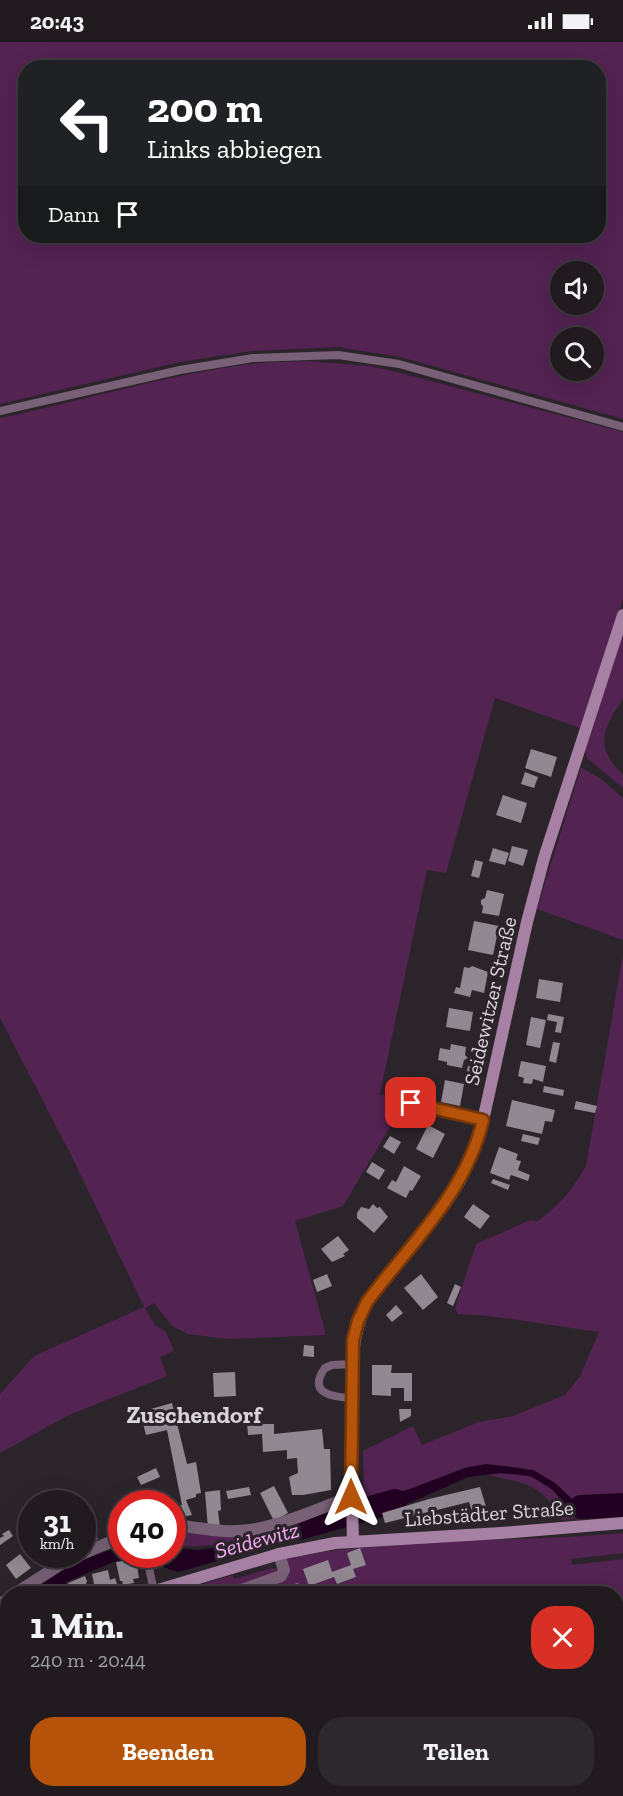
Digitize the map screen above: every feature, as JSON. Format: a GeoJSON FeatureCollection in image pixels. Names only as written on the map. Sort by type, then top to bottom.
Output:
{"type":"FeatureCollection","features":[{"type":"Feature","properties":{"kind":"street","name":"Seidewitzer Straße"},"geometry":{"type":"LineString","coordinates":[[353,1541],[351,1398],[355,1333],[367,1302],[446,1203],[460,1181],[483,1120],[527,922],[544,858],[623,615]]}},
{"type":"Feature","properties":{"kind":"street"},"geometry":{"type":"LineString","coordinates":[[186,1527],[206,1531],[251,1530],[352,1501]]}},
{"type":"Feature","properties":{"kind":"street","name":"Liebstädter Straße"},"geometry":{"type":"LineString","coordinates":[[171,1586],[310,1546],[353,1541],[501,1533],[623,1523]]}},
{"type":"Feature","properties":{"kind":"street"},"geometry":{"type":"LineString","coordinates":[[253,1586],[281,1576],[284,1570],[279,1554]]}},
{"type":"Feature","properties":{"kind":"street"},"geometry":{"type":"LineString","coordinates":[[27,1586],[55,1568]]}},
{"type":"Feature","properties":{"kind":"lane"},"geometry":{"type":"LineString","coordinates":[[0,411],[191,369],[253,358],[308,354],[338,355],[399,364],[623,427]]}},
{"type":"Feature","properties":{"kind":"lane"},"geometry":{"type":"LineString","coordinates":[[411,1103],[483,1120]]}},
{"type":"Feature","properties":{"kind":"lane"},"geometry":{"type":"LineString","coordinates":[[351,1398],[325,1394],[319,1383],[325,1368],[332,1365],[352,1364]]}},
{"type":"Feature","properties":{"kind":"lane"},"geometry":{"type":"LineString","coordinates":[[149,1568],[150,1586]]}},
{"type":"Feature","properties":{"kind":"shaded area"},"geometry":{"type":"Polygon","coordinates":[[[0,42],[623,42],[623,419],[400,357],[337,347],[252,351],[180,362],[0,404],[0,42]]]}},
{"type":"Feature","properties":{"kind":"shaded area"},"geometry":{"type":"Polygon","coordinates":[[[307,361],[369,366],[397,372],[623,432],[623,599],[580,728],[495,698],[446,873],[427,870],[380,1094],[405,1102],[343,1206],[295,1221],[326,1335],[228,1339],[188,1334],[172,1326],[154,1303],[145,1308],[155,1325],[166,1332],[174,1351],[160,1357],[167,1376],[69,1415],[0,1453],[0,1394],[34,1356],[144,1307],[74,1161],[0,1018],[0,418],[220,368],[307,361]]]}},
{"type":"Feature","properties":{"kind":"shaded area"},"geometry":{"type":"Polygon","coordinates":[[[623,632],[623,698],[612,715],[604,742],[612,762],[623,775],[623,788],[587,758],[585,752],[623,632]]]}},
{"type":"Feature","properties":{"kind":"shaded area"},"geometry":{"type":"Polygon","coordinates":[[[581,767],[601,779],[623,798],[623,940],[537,909],[581,767]]]}},
{"type":"Feature","properties":{"kind":"shaded area"},"geometry":{"type":"Polygon","coordinates":[[[623,955],[623,1514],[562,1520],[547,1498],[531,1487],[487,1475],[524,1475],[540,1481],[567,1506],[580,1512],[613,1510],[613,1502],[587,1504],[573,1500],[555,1483],[523,1468],[486,1464],[465,1468],[410,1489],[364,1502],[363,1451],[413,1426],[422,1445],[479,1422],[513,1416],[565,1395],[580,1376],[599,1332],[458,1314],[455,1308],[476,1244],[530,1220],[538,1221],[565,1196],[586,1166],[623,955]]]}},
{"type":"Feature","properties":{"kind":"shaded area"},"geometry":{"type":"Polygon","coordinates":[[[186,1532],[249,1536],[230,1542],[186,1546],[186,1532]]]}},
{"type":"Feature","properties":{"kind":"shaded area"},"geometry":{"type":"Polygon","coordinates":[[[623,1533],[623,1553],[571,1559],[572,1565],[623,1559],[623,1586],[264,1586],[284,1580],[287,1559],[322,1552],[391,1545],[623,1533]]]}},
{"type":"Feature","properties":{"kind":"shaded area"},"geometry":{"type":"Polygon","coordinates":[[[272,1568],[277,1569],[274,1573],[235,1586],[196,1586],[233,1575],[234,1579],[272,1568]]]}},
{"type":"Feature","properties":{"kind":"water"},"geometry":{"type":"Polygon","coordinates":[[[486,1464],[533,1470],[555,1483],[573,1500],[587,1504],[613,1502],[613,1510],[578,1512],[568,1508],[553,1490],[531,1476],[500,1473],[468,1477],[412,1502],[367,1514],[364,1502],[410,1489],[465,1468],[486,1464]]]}},
{"type":"Feature","properties":{"kind":"water"},"geometry":{"type":"Polygon","coordinates":[[[329,1513],[332,1524],[288,1541],[178,1572],[166,1568],[186,1568],[186,1549],[220,1547],[329,1513]]]}},
{"type":"Feature","properties":{"kind":"water"},"geometry":{"type":"Polygon","coordinates":[[[108,1551],[108,1564],[66,1582],[64,1586],[39,1586],[66,1568],[96,1568],[96,1555],[108,1551]]]}},
{"type":"Feature","properties":{"kind":"building"},"geometry":{"type":"Polygon","coordinates":[[[531,749],[557,757],[551,777],[525,768],[531,749]]]}},
{"type":"Feature","properties":{"kind":"building"},"geometry":{"type":"Polygon","coordinates":[[[525,772],[538,777],[534,788],[521,784],[525,772]]]}},
{"type":"Feature","properties":{"kind":"building"},"geometry":{"type":"Polygon","coordinates":[[[503,795],[527,803],[521,823],[496,815],[503,795]]]}},
{"type":"Feature","properties":{"kind":"building"},"geometry":{"type":"Polygon","coordinates":[[[512,846],[528,850],[523,866],[508,861],[512,846]]]}},
{"type":"Feature","properties":{"kind":"building"},"geometry":{"type":"Polygon","coordinates":[[[493,848],[509,853],[505,865],[489,861],[493,848]]]}},
{"type":"Feature","properties":{"kind":"building"},"geometry":{"type":"Polygon","coordinates":[[[475,860],[483,862],[479,878],[471,876],[475,860]]]}},
{"type":"Feature","properties":{"kind":"building"},"geometry":{"type":"Polygon","coordinates":[[[487,890],[504,894],[499,916],[482,913],[481,900],[485,898],[487,890]]]}},
{"type":"Feature","properties":{"kind":"building"},"geometry":{"type":"Polygon","coordinates":[[[474,921],[499,926],[493,955],[468,950],[474,921]]]}},
{"type":"Feature","properties":{"kind":"building"},"geometry":{"type":"Polygon","coordinates":[[[472,966],[488,972],[484,993],[472,990],[470,997],[454,993],[456,987],[460,988],[464,967],[472,966]]]}},
{"type":"Feature","properties":{"kind":"building"},"geometry":{"type":"Polygon","coordinates":[[[539,979],[563,983],[560,1002],[536,998],[539,979]]]}},
{"type":"Feature","properties":{"kind":"building"},"geometry":{"type":"Polygon","coordinates":[[[449,1008],[473,1012],[470,1031],[446,1027],[449,1008]]]}},
{"type":"Feature","properties":{"kind":"building"},"geometry":{"type":"Polygon","coordinates":[[[548,1014],[564,1017],[561,1033],[555,1032],[557,1022],[547,1020],[548,1014]]]}},
{"type":"Feature","properties":{"kind":"building"},"geometry":{"type":"Polygon","coordinates":[[[531,1017],[546,1020],[540,1048],[526,1045],[531,1017]]]}},
{"type":"Feature","properties":{"kind":"building"},"geometry":{"type":"Polygon","coordinates":[[[553,1042],[560,1043],[556,1063],[549,1061],[553,1042]]]}},
{"type":"Feature","properties":{"kind":"building"},"geometry":{"type":"Polygon","coordinates":[[[451,1044],[466,1047],[465,1055],[468,1058],[464,1060],[462,1068],[447,1065],[447,1062],[438,1060],[440,1048],[450,1050],[451,1044]]]}},
{"type":"Feature","properties":{"kind":"building"},"geometry":{"type":"Polygon","coordinates":[[[521,1061],[546,1066],[543,1082],[533,1079],[532,1084],[523,1083],[524,1078],[518,1076],[521,1061]]]}},
{"type":"Feature","properties":{"kind":"building"},"geometry":{"type":"Polygon","coordinates":[[[468,1066],[476,1067],[479,1073],[475,1077],[466,1075],[468,1066]]]}},
{"type":"Feature","properties":{"kind":"building"},"geometry":{"type":"Polygon","coordinates":[[[445,1080],[464,1084],[460,1106],[441,1102],[445,1080]]]}},
{"type":"Feature","properties":{"kind":"building"},"geometry":{"type":"Polygon","coordinates":[[[544,1086],[564,1090],[563,1096],[543,1092],[544,1086]]]}},
{"type":"Feature","properties":{"kind":"building"},"geometry":{"type":"Polygon","coordinates":[[[512,1100],[555,1110],[552,1122],[545,1121],[542,1134],[506,1126],[512,1100]]]}},
{"type":"Feature","properties":{"kind":"building"},"geometry":{"type":"Polygon","coordinates":[[[576,1101],[597,1106],[595,1113],[574,1109],[576,1101]]]}},
{"type":"Feature","properties":{"kind":"building"},"geometry":{"type":"Polygon","coordinates":[[[428,1125],[445,1134],[433,1158],[416,1149],[428,1125]]]}},
{"type":"Feature","properties":{"kind":"building"},"geometry":{"type":"Polygon","coordinates":[[[523,1134],[540,1138],[538,1145],[521,1141],[523,1134]]]}},
{"type":"Feature","properties":{"kind":"building"},"geometry":{"type":"Polygon","coordinates":[[[390,1136],[401,1142],[394,1154],[383,1147],[390,1136]]]}},
{"type":"Feature","properties":{"kind":"building"},"geometry":{"type":"Polygon","coordinates":[[[499,1147],[518,1154],[516,1160],[521,1161],[518,1170],[530,1175],[528,1181],[511,1175],[509,1180],[490,1173],[499,1147]]]}},
{"type":"Feature","properties":{"kind":"building"},"geometry":{"type":"Polygon","coordinates":[[[372,1162],[385,1170],[379,1180],[366,1172],[372,1162]]]}},
{"type":"Feature","properties":{"kind":"building"},"geometry":{"type":"Polygon","coordinates":[[[404,1166],[421,1176],[406,1198],[387,1188],[392,1180],[396,1182],[404,1166]]]}},
{"type":"Feature","properties":{"kind":"building"},"geometry":{"type":"Polygon","coordinates":[[[493,1179],[510,1185],[508,1190],[491,1183],[493,1179]]]}},
{"type":"Feature","properties":{"kind":"building"},"geometry":{"type":"Polygon","coordinates":[[[373,1204],[377,1208],[380,1207],[388,1217],[374,1233],[357,1218],[361,1207],[369,1209],[373,1204]]]}},
{"type":"Feature","properties":{"kind":"building"},"geometry":{"type":"Polygon","coordinates":[[[473,1204],[490,1216],[480,1229],[464,1217],[473,1204]]]}},
{"type":"Feature","properties":{"kind":"building"},"geometry":{"type":"Polygon","coordinates":[[[338,1236],[349,1250],[343,1254],[345,1256],[332,1262],[321,1249],[338,1236]]]}},
{"type":"Feature","properties":{"kind":"building"},"geometry":{"type":"Polygon","coordinates":[[[327,1274],[332,1286],[317,1292],[313,1280],[327,1274]]]}},
{"type":"Feature","properties":{"kind":"building"},"geometry":{"type":"Polygon","coordinates":[[[421,1274],[438,1297],[423,1310],[404,1288],[421,1274]]]}},
{"type":"Feature","properties":{"kind":"building"},"geometry":{"type":"Polygon","coordinates":[[[455,1284],[461,1287],[453,1306],[447,1303],[455,1284]]]}},
{"type":"Feature","properties":{"kind":"building"},"geometry":{"type":"Polygon","coordinates":[[[396,1305],[403,1313],[392,1322],[386,1315],[396,1305]]]}},
{"type":"Feature","properties":{"kind":"building"},"geometry":{"type":"Polygon","coordinates":[[[304,1345],[314,1346],[314,1357],[303,1356],[304,1345]]]}},
{"type":"Feature","properties":{"kind":"building"},"geometry":{"type":"Polygon","coordinates":[[[372,1365],[392,1365],[391,1373],[412,1373],[412,1401],[404,1401],[404,1388],[391,1388],[391,1396],[372,1395],[372,1365]]]}},
{"type":"Feature","properties":{"kind":"building"},"geometry":{"type":"Polygon","coordinates":[[[235,1372],[236,1396],[214,1397],[213,1373],[235,1372]]]}},
{"type":"Feature","properties":{"kind":"building"},"geometry":{"type":"Polygon","coordinates":[[[172,1403],[187,1464],[196,1462],[201,1493],[196,1494],[196,1497],[186,1500],[186,1490],[179,1490],[167,1430],[146,1435],[140,1412],[172,1403]]]}},
{"type":"Feature","properties":{"kind":"building"},"geometry":{"type":"Polygon","coordinates":[[[399,1409],[411,1409],[411,1416],[400,1422],[399,1409]]]}},
{"type":"Feature","properties":{"kind":"building"},"geometry":{"type":"Polygon","coordinates":[[[261,1421],[261,1424],[274,1424],[274,1434],[322,1429],[324,1449],[330,1449],[331,1490],[292,1495],[289,1477],[298,1473],[297,1458],[287,1459],[287,1450],[263,1452],[262,1434],[248,1435],[247,1422],[261,1421]]]}},
{"type":"Feature","properties":{"kind":"building"},"geometry":{"type":"Polygon","coordinates":[[[156,1468],[160,1477],[141,1485],[137,1477],[156,1468]]]}},
{"type":"Feature","properties":{"kind":"building"},"geometry":{"type":"Polygon","coordinates":[[[274,1486],[288,1513],[274,1521],[260,1493],[274,1486]]]}},
{"type":"Feature","properties":{"kind":"building"},"geometry":{"type":"Polygon","coordinates":[[[249,1487],[251,1495],[228,1499],[226,1491],[249,1487]]]}},
{"type":"Feature","properties":{"kind":"building"},"geometry":{"type":"Polygon","coordinates":[[[480,1487],[487,1510],[473,1514],[469,1502],[385,1523],[382,1513],[480,1487]]]}},
{"type":"Feature","properties":{"kind":"building"},"geometry":{"type":"Polygon","coordinates":[[[220,1490],[221,1510],[218,1511],[220,1527],[208,1528],[205,1492],[220,1490]]]}},
{"type":"Feature","properties":{"kind":"building"},"geometry":{"type":"Polygon","coordinates":[[[186,1500],[192,1515],[186,1516],[186,1500]]]}},
{"type":"Feature","properties":{"kind":"building"},"geometry":{"type":"Polygon","coordinates":[[[9,1530],[13,1536],[0,1545],[0,1538],[4,1536],[2,1534],[9,1530]]]}},
{"type":"Feature","properties":{"kind":"building"},"geometry":{"type":"Polygon","coordinates":[[[360,1548],[366,1565],[353,1569],[356,1577],[337,1584],[334,1577],[309,1586],[303,1569],[328,1560],[332,1572],[351,1565],[347,1553],[360,1548]]]}},
{"type":"Feature","properties":{"kind":"building"},"geometry":{"type":"Polygon","coordinates":[[[18,1556],[18,1568],[31,1568],[16,1579],[6,1565],[18,1556]]]}},
{"type":"Feature","properties":{"kind":"building"},"geometry":{"type":"Polygon","coordinates":[[[117,1568],[137,1568],[139,1578],[133,1579],[134,1583],[123,1585],[117,1568]]]}},
{"type":"Feature","properties":{"kind":"building"},"geometry":{"type":"Polygon","coordinates":[[[108,1570],[110,1580],[115,1578],[117,1584],[95,1586],[92,1574],[108,1570]]]}},
{"type":"Feature","properties":{"kind":"building"},"geometry":{"type":"Polygon","coordinates":[[[85,1576],[87,1581],[85,1586],[69,1586],[68,1583],[85,1576]]]}},
{"type":"Feature","properties":{"kind":"waterway","name":"Seidewitz"},"geometry":{"type":"LineString","coordinates":[[299,1528],[395,1501]]}},
{"type":"Feature","properties":{"kind":"waterway","name":"Seidewitz"},"geometry":{"type":"LineString","coordinates":[[581,1507],[623,1505]]}},
{"type":"Feature","properties":{"kind":"district","name":"Zuschendorf"},"geometry":{"type":"Point","coordinates":[194,1414]}},
{"type":"Feature","properties":{"kind":"route"},"geometry":{"type":"LineString","coordinates":[[351,1497],[352,1364],[353,1340],[358,1321],[367,1302],[446,1203],[460,1181],[471,1157],[483,1120],[411,1103]]}}]}
